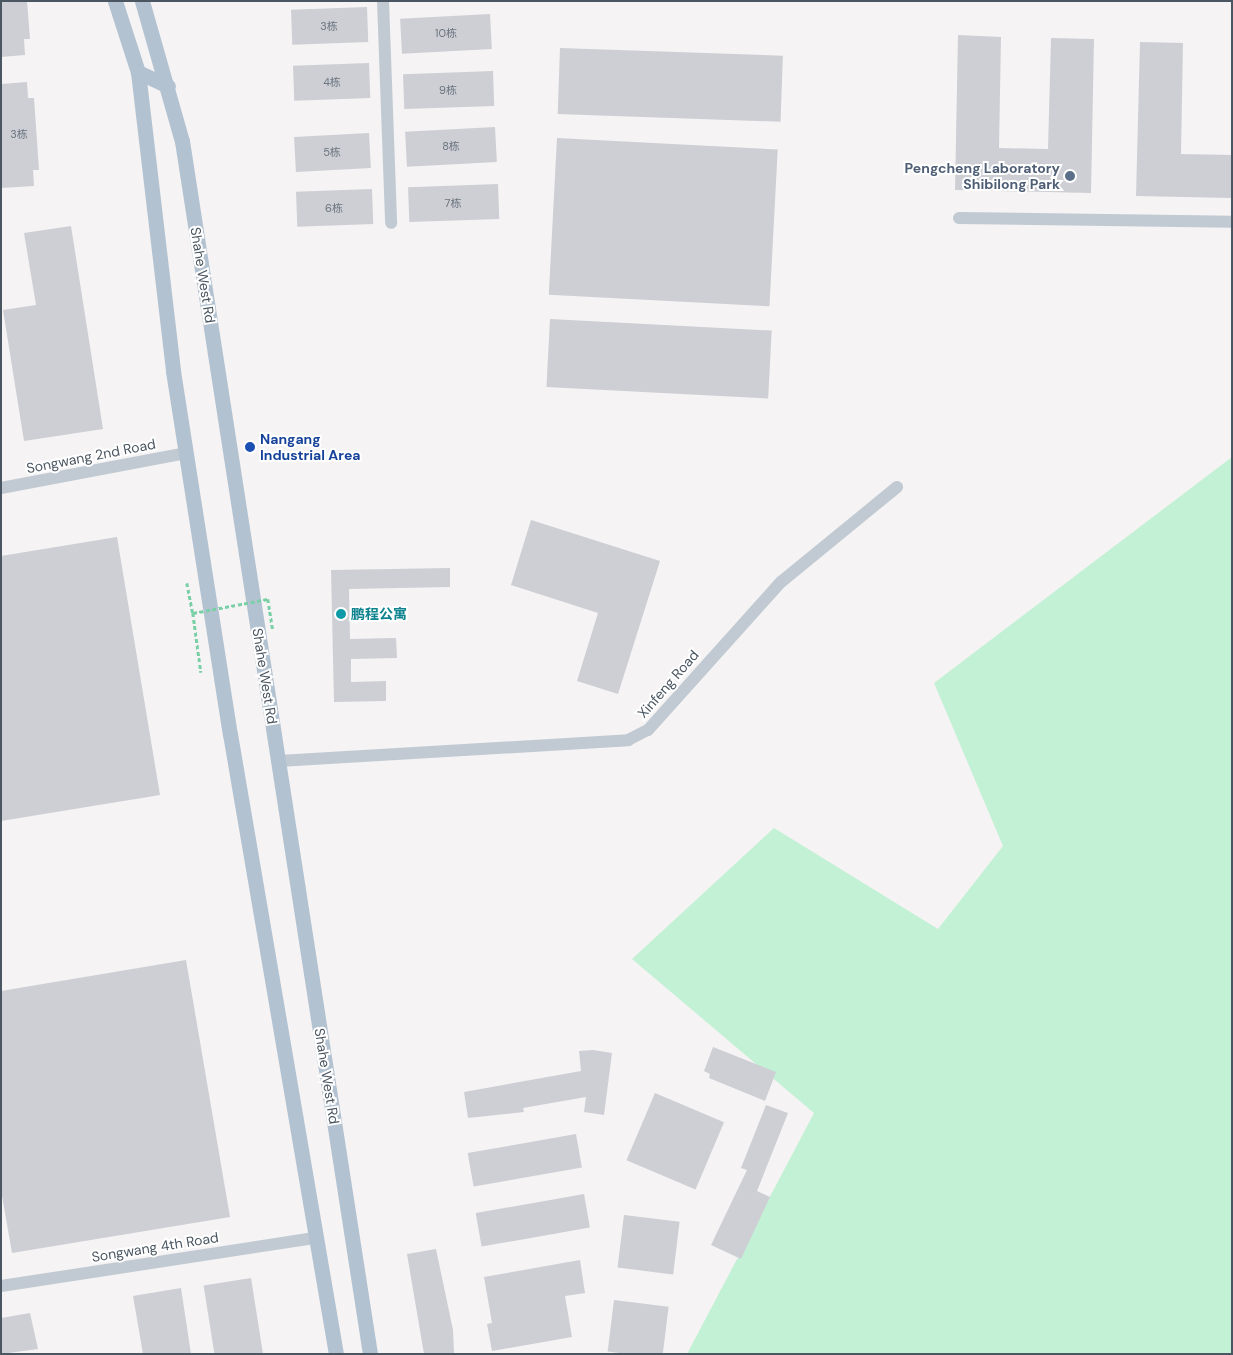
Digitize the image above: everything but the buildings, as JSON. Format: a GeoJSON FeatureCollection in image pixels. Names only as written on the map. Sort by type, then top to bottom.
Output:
{"type":"FeatureCollection","features":[{"type":"Feature","properties":{"kind":"main road"},"geometry":{"type":"LineString","coordinates":[[115,1],[138,72],[186,453],[314,1238],[336,1354]]}},
{"type":"Feature","properties":{"kind":"main road","name":"Shahe West Rd"},"geometry":{"type":"LineString","coordinates":[[142,1],[168,86],[184,151],[370,1354]]}},
{"type":"Feature","properties":{"kind":"main road"},"geometry":{"type":"LineString","coordinates":[[138,72],[168,86]]}},
{"type":"Feature","properties":{"kind":"street"},"geometry":{"type":"LineString","coordinates":[[383,1],[391,223]]}},
{"type":"Feature","properties":{"kind":"street"},"geometry":{"type":"LineString","coordinates":[[959,218],[1232,222]]}},
{"type":"Feature","properties":{"kind":"street","name":"Songwang 2nd Road"},"geometry":{"type":"LineString","coordinates":[[1,488],[186,453]]}},
{"type":"Feature","properties":{"kind":"street","name":"Xinfeng Road"},"geometry":{"type":"LineString","coordinates":[[279,761],[628,740],[648,730],[780,582],[898,487]]}},
{"type":"Feature","properties":{"kind":"street","name":"Songwang 4th Road"},"geometry":{"type":"LineString","coordinates":[[1,1286],[314,1238]]}},
{"type":"Feature","properties":{"kind":"path"},"geometry":{"type":"LineString","coordinates":[[187,584],[201,672]]}},
{"type":"Feature","properties":{"kind":"path"},"geometry":{"type":"LineString","coordinates":[[193,613],[268,599],[273,629]]}},
{"type":"Feature","properties":{"kind":"green space"},"geometry":{"type":"Polygon","coordinates":[[[1232,457],[1232,1354],[687,1354],[814,1113],[632,959],[774,828],[938,929],[1003,846],[934,683],[1232,457]]]}},
{"type":"Feature","properties":{"kind":"place","name":"Pengcheng Laboratory Shibilong Park"},"geometry":{"type":"Point","coordinates":[1070,176]}},
{"type":"Feature","properties":{"kind":"place","name":"Nangang Industrial Area"},"geometry":{"type":"Point","coordinates":[250,447]}},
{"type":"Feature","properties":{"kind":"place","name":"鹏程公寓"},"geometry":{"type":"Point","coordinates":[341,614]}}]}
